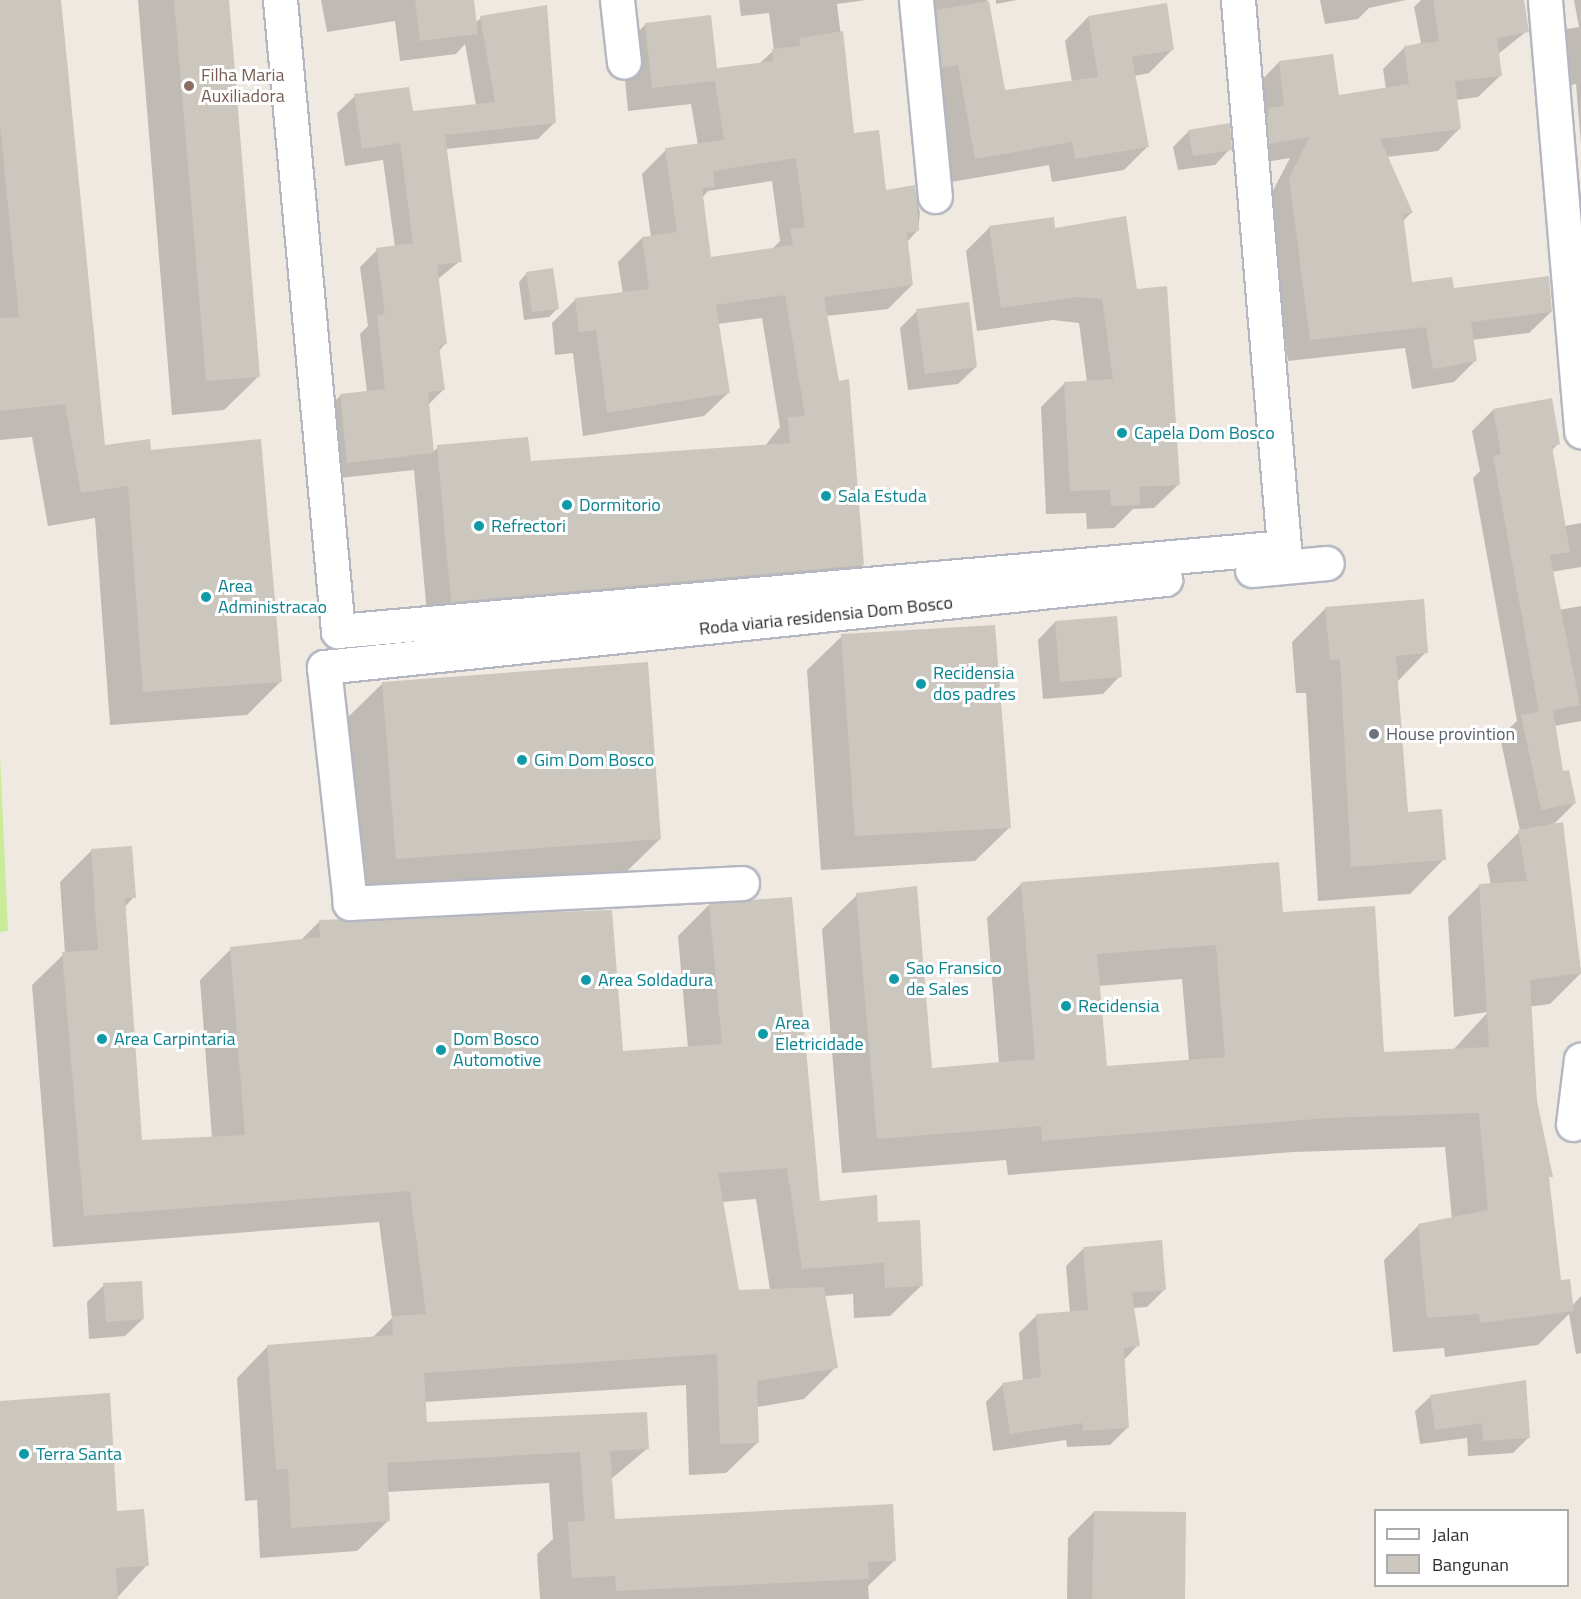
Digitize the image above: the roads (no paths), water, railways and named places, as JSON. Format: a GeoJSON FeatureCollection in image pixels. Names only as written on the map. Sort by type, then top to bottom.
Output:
{"type":"FeatureCollection","features":[{"type":"Feature","properties":{"kind":"street"},"geometry":{"type":"LineString","coordinates":[[280,0],[338,631],[1284,546],[1238,0]]}},
{"type":"Feature","properties":{"kind":"street"},"geometry":{"type":"LineString","coordinates":[[617,0],[624,62]]}},
{"type":"Feature","properties":{"kind":"street"},"geometry":{"type":"LineString","coordinates":[[916,0],[935,196]]}},
{"type":"Feature","properties":{"kind":"street"},"geometry":{"type":"LineString","coordinates":[[1545,0],[1581,432]]}},
{"type":"Feature","properties":{"kind":"street","name":"Roda viaria residensia Dom Bosco"},"geometry":{"type":"LineString","coordinates":[[742,884],[350,903],[324,667],[1327,562]]}},
{"type":"Feature","properties":{"kind":"street"},"geometry":{"type":"LineString","coordinates":[[1573,1124],[1581,1059]]}},
{"type":"Feature","properties":{"kind":"place","name":"Filha Maria Auxiliadora"},"geometry":{"type":"Point","coordinates":[189,86]}},
{"type":"Feature","properties":{"kind":"place","name":"Capela Dom Bosco"},"geometry":{"type":"Point","coordinates":[1122,433]}},
{"type":"Feature","properties":{"kind":"place","name":"Sala Estuda"},"geometry":{"type":"Point","coordinates":[826,496]}},
{"type":"Feature","properties":{"kind":"place","name":"Dormitorio"},"geometry":{"type":"Point","coordinates":[567,505]}},
{"type":"Feature","properties":{"kind":"place","name":"Refrectori"},"geometry":{"type":"Point","coordinates":[479,526]}},
{"type":"Feature","properties":{"kind":"place","name":"Area Administracao"},"geometry":{"type":"Point","coordinates":[206,597]}},
{"type":"Feature","properties":{"kind":"place","name":"Recidensia dos padres"},"geometry":{"type":"Point","coordinates":[921,684]}},
{"type":"Feature","properties":{"kind":"place","name":"House provintion"},"geometry":{"type":"Point","coordinates":[1374,734]}},
{"type":"Feature","properties":{"kind":"place","name":"Gim Dom Bosco"},"geometry":{"type":"Point","coordinates":[522,760]}},
{"type":"Feature","properties":{"kind":"place","name":"Sao Fransico de Sales"},"geometry":{"type":"Point","coordinates":[894,979]}},
{"type":"Feature","properties":{"kind":"place","name":"Area Soldadura"},"geometry":{"type":"Point","coordinates":[586,980]}},
{"type":"Feature","properties":{"kind":"place","name":"Recidensia"},"geometry":{"type":"Point","coordinates":[1066,1006]}},
{"type":"Feature","properties":{"kind":"place","name":"Area Eletricidade"},"geometry":{"type":"Point","coordinates":[763,1034]}},
{"type":"Feature","properties":{"kind":"place","name":"Area Carpintaria"},"geometry":{"type":"Point","coordinates":[102,1039]}},
{"type":"Feature","properties":{"kind":"place","name":"Dom Bosco Automotive"},"geometry":{"type":"Point","coordinates":[441,1050]}},
{"type":"Feature","properties":{"kind":"place","name":"Terra Santa"},"geometry":{"type":"Point","coordinates":[24,1454]}}]}
